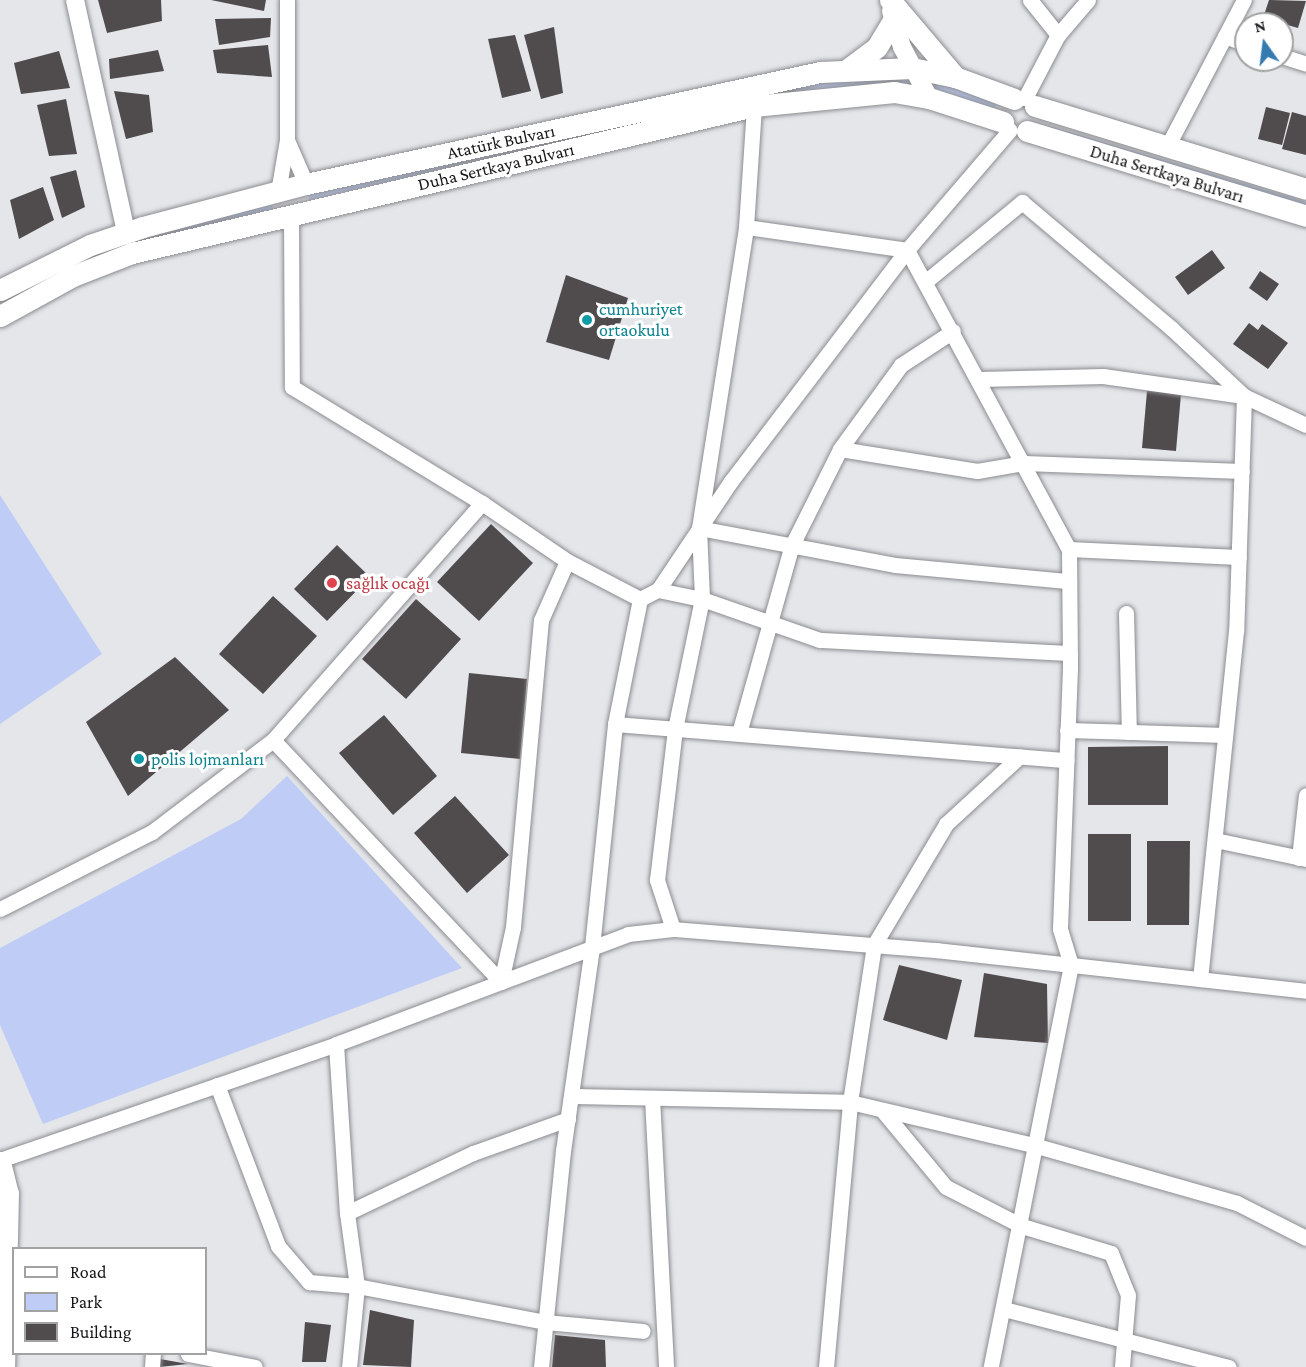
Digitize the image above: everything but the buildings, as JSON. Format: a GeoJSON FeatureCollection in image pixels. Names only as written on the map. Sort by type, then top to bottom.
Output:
{"type":"FeatureCollection","features":[{"type":"Feature","properties":{"kind":"main road"},"geometry":{"type":"LineString","coordinates":[[848,69],[877,47],[891,7],[956,77]]}},
{"type":"Feature","properties":{"kind":"main road","name":"Atatürk Bulvarı"},"geometry":{"type":"LineString","coordinates":[[0,290],[64,257],[126,232],[306,184],[848,69],[912,68],[956,77],[1025,101]]}},
{"type":"Feature","properties":{"kind":"main road","name":"Duha Sertkaya Bulvarı"},"geometry":{"type":"LineString","coordinates":[[0,316],[73,276],[132,253],[754,106],[859,93],[894,92],[929,98],[1014,128],[1306,216]]}},
{"type":"Feature","properties":{"kind":"main road"},"geometry":{"type":"LineString","coordinates":[[1025,101],[1037,118],[1014,128],[1005,105],[1025,101]]}},
{"type":"Feature","properties":{"kind":"main road","name":"Duha Sertkaya Bulvarı"},"geometry":{"type":"LineString","coordinates":[[1025,101],[1306,189]]}},
{"type":"Feature","properties":{"kind":"main road"},"geometry":{"type":"LineString","coordinates":[[291,216],[306,184]]}},
{"type":"Feature","properties":{"kind":"main road"},"geometry":{"type":"LineString","coordinates":[[278,192],[291,216]]}},
{"type":"Feature","properties":{"kind":"main road"},"geometry":{"type":"LineString","coordinates":[[126,232],[132,253]]}},
{"type":"Feature","properties":{"kind":"main road"},"geometry":{"type":"LineString","coordinates":[[0,1161],[8,1193],[7,1317],[4,1367]]}},
{"type":"Feature","properties":{"kind":"street"},"geometry":{"type":"LineString","coordinates":[[75,0],[126,232]]}},
{"type":"Feature","properties":{"kind":"street"},"geometry":{"type":"LineString","coordinates":[[278,192],[287,140],[287,0]]}},
{"type":"Feature","properties":{"kind":"street"},"geometry":{"type":"LineString","coordinates":[[1029,0],[1058,35]]}},
{"type":"Feature","properties":{"kind":"street"},"geometry":{"type":"LineString","coordinates":[[1025,101],[1058,35],[1088,0]]}},
{"type":"Feature","properties":{"kind":"street"},"geometry":{"type":"LineString","coordinates":[[1167,147],[1244,0]]}},
{"type":"Feature","properties":{"kind":"street"},"geometry":{"type":"LineString","coordinates":[[891,7],[912,68],[929,98]]}},
{"type":"Feature","properties":{"kind":"street"},"geometry":{"type":"LineString","coordinates":[[1225,36],[1234,39]]}},
{"type":"Feature","properties":{"kind":"street"},"geometry":{"type":"LineString","coordinates":[[673,929],[657,880],[675,729],[702,600],[699,528],[746,227],[754,106]]}},
{"type":"Feature","properties":{"kind":"street"},"geometry":{"type":"LineString","coordinates":[[640,599],[658,590],[699,528],[907,250],[1014,128]]}},
{"type":"Feature","properties":{"kind":"street"},"geometry":{"type":"LineString","coordinates":[[287,140],[306,184]]}},
{"type":"Feature","properties":{"kind":"street"},"geometry":{"type":"LineString","coordinates":[[926,282],[1022,202],[1171,328],[1244,396],[1236,632],[1200,979]]}},
{"type":"Feature","properties":{"kind":"street"},"geometry":{"type":"LineString","coordinates":[[291,216],[292,387],[482,503],[567,561],[640,599]]}},
{"type":"Feature","properties":{"kind":"street"},"geometry":{"type":"LineString","coordinates":[[746,227],[907,250]]}},
{"type":"Feature","properties":{"kind":"street"},"geometry":{"type":"LineString","coordinates":[[907,250],[980,379],[1069,549],[1070,654],[1060,929],[1071,965],[1022,1226],[991,1367]]}},
{"type":"Feature","properties":{"kind":"street"},"geometry":{"type":"LineString","coordinates":[[739,733],[792,545],[840,449],[901,365],[953,331]]}},
{"type":"Feature","properties":{"kind":"street"},"geometry":{"type":"LineString","coordinates":[[980,379],[1103,376],[1244,396],[1304,420]]}},
{"type":"Feature","properties":{"kind":"street"},"geometry":{"type":"LineString","coordinates":[[840,449],[967,470],[1024,463],[1242,471]]}},
{"type":"Feature","properties":{"kind":"street"},"geometry":{"type":"LineString","coordinates":[[0,909],[152,832],[273,740],[482,503]]}},
{"type":"Feature","properties":{"kind":"street"},"geometry":{"type":"LineString","coordinates":[[699,528],[895,565],[1069,581]]}},
{"type":"Feature","properties":{"kind":"street"},"geometry":{"type":"LineString","coordinates":[[1069,549],[1239,557]]}},
{"type":"Feature","properties":{"kind":"street"},"geometry":{"type":"LineString","coordinates":[[501,982],[513,927],[541,620],[567,561]]}},
{"type":"Feature","properties":{"kind":"street"},"geometry":{"type":"LineString","coordinates":[[658,590],[702,600],[820,640],[1070,654]]}},
{"type":"Feature","properties":{"kind":"street"},"geometry":{"type":"LineString","coordinates":[[541,1367],[568,1119],[592,947],[615,724],[640,599]]}},
{"type":"Feature","properties":{"kind":"street"},"geometry":{"type":"LineString","coordinates":[[1126,613],[1130,732]]}},
{"type":"Feature","properties":{"kind":"street"},"geometry":{"type":"LineString","coordinates":[[615,724],[1067,760]]}},
{"type":"Feature","properties":{"kind":"street"},"geometry":{"type":"LineString","coordinates":[[1067,730],[1225,735]]}},
{"type":"Feature","properties":{"kind":"street"},"geometry":{"type":"LineString","coordinates":[[273,740],[501,982]]}},
{"type":"Feature","properties":{"kind":"street"},"geometry":{"type":"LineString","coordinates":[[826,1367],[850,1102],[874,945],[946,824],[1020,756]]}},
{"type":"Feature","properties":{"kind":"street"},"geometry":{"type":"LineString","coordinates":[[1215,840],[1302,858],[1306,795]]}},
{"type":"Feature","properties":{"kind":"street"},"geometry":{"type":"LineString","coordinates":[[0,1161],[336,1044],[628,934],[673,929],[874,945],[1306,991]]}},
{"type":"Feature","properties":{"kind":"street"},"geometry":{"type":"LineString","coordinates":[[336,1044],[347,1212],[357,1286],[349,1367]]}},
{"type":"Feature","properties":{"kind":"street"},"geometry":{"type":"LineString","coordinates":[[217,1085],[278,1246],[309,1282],[357,1286],[545,1322],[643,1331]]}},
{"type":"Feature","properties":{"kind":"street"},"geometry":{"type":"LineString","coordinates":[[571,1096],[850,1102],[1037,1146],[1237,1203],[1306,1238]]}},
{"type":"Feature","properties":{"kind":"street"},"geometry":{"type":"LineString","coordinates":[[652,1098],[666,1367]]}},
{"type":"Feature","properties":{"kind":"street"},"geometry":{"type":"LineString","coordinates":[[882,1110],[946,1187],[1022,1226],[1111,1253],[1128,1295],[1122,1367]]}},
{"type":"Feature","properties":{"kind":"street"},"geometry":{"type":"LineString","coordinates":[[347,1212],[473,1153],[568,1119]]}},
{"type":"Feature","properties":{"kind":"street"},"geometry":{"type":"LineString","coordinates":[[1004,1309],[1124,1342],[1229,1367]]}},
{"type":"Feature","properties":{"kind":"street"},"geometry":{"type":"LineString","coordinates":[[198,1355],[250,1366]]}},
{"type":"Feature","properties":{"kind":"green space"},"geometry":{"type":"Polygon","coordinates":[[[906,75],[911,85],[820,89],[744,99],[309,200],[308,195],[742,94],[849,78],[906,75]]]}},
{"type":"Feature","properties":{"kind":"green space"},"geometry":{"type":"Polygon","coordinates":[[[929,80],[997,102],[993,112],[954,94],[933,90],[929,80]]]}},
{"type":"Feature","properties":{"kind":"green space"},"geometry":{"type":"Polygon","coordinates":[[[1049,126],[1306,202],[1306,207],[1048,130],[1049,126]]]}},
{"type":"Feature","properties":{"kind":"green space"},"geometry":{"type":"Polygon","coordinates":[[[272,203],[273,209],[146,239],[147,235],[272,203]]]}},
{"type":"Feature","properties":{"kind":"green space"},"geometry":{"type":"Polygon","coordinates":[[[0,495],[102,654],[0,724],[0,495]]]}},
{"type":"Feature","properties":{"kind":"green space"},"geometry":{"type":"Polygon","coordinates":[[[287,776],[462,968],[43,1124],[0,1025],[0,948],[241,819],[287,776]]]}},
{"type":"Feature","properties":{"kind":"place","name":"cumhuriyet ortaokulu"},"geometry":{"type":"Point","coordinates":[587,320]}},
{"type":"Feature","properties":{"kind":"place","name":"sağlık ocağı"},"geometry":{"type":"Point","coordinates":[332,583]}},
{"type":"Feature","properties":{"kind":"place","name":"polis lojmanları"},"geometry":{"type":"Point","coordinates":[139,759]}}]}
